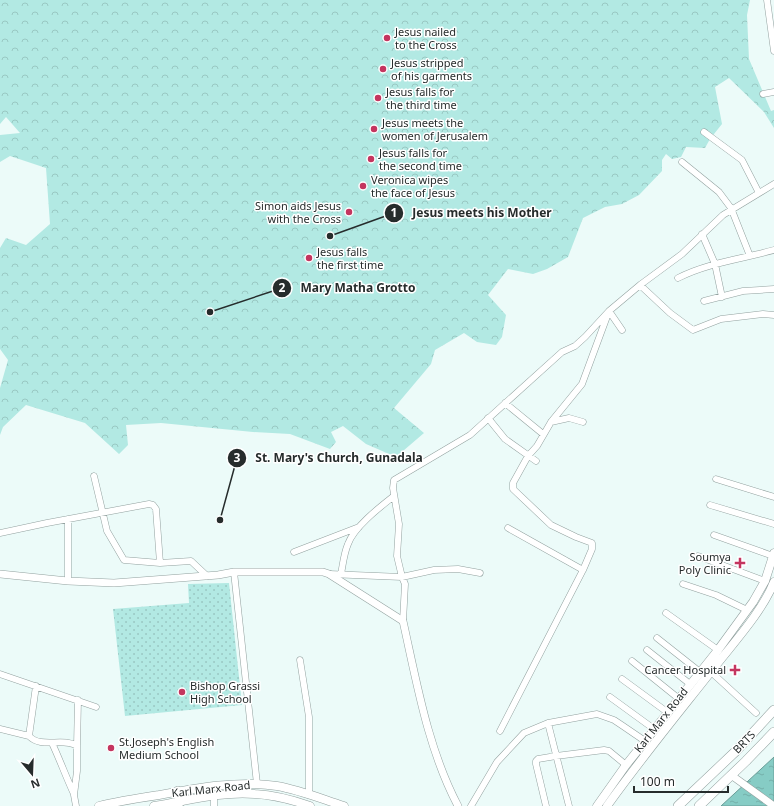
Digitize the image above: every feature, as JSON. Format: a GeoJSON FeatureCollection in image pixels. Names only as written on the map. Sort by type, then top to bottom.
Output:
{"type":"FeatureCollection","features":[{"type":"Feature","properties":{"kind":"main road","name":"Karl Marx Road"},"geometry":{"type":"LineString","coordinates":[[597,806],[626,765],[667,712],[718,650],[759,593],[765,582],[774,554]]}},
{"type":"Feature","properties":{"kind":"main road","name":"Karl Marx Road"},"geometry":{"type":"LineString","coordinates":[[608,806],[632,771],[750,622],[770,593],[774,582]]}},
{"type":"Feature","properties":{"kind":"main road","name":"BRTS"},"geometry":{"type":"LineString","coordinates":[[678,806],[736,751],[774,710]]}},
{"type":"Feature","properties":{"kind":"main road","name":"BRTS"},"geometry":{"type":"LineString","coordinates":[[699,806],[774,732]]}},
{"type":"Feature","properties":{"kind":"main road","name":"Karl Marx Road"},"geometry":{"type":"LineString","coordinates":[[99,806],[213,786],[257,784],[277,786],[344,806]]}},
{"type":"Feature","properties":{"kind":"main road"},"geometry":{"type":"LineString","coordinates":[[178,791],[180,802]]}},
{"type":"Feature","properties":{"kind":"main road","name":"Karl Marx Road"},"geometry":{"type":"LineString","coordinates":[[154,806],[214,796],[256,794],[310,806]]}},
{"type":"Feature","properties":{"kind":"street"},"geometry":{"type":"LineString","coordinates":[[767,0],[774,51]]}},
{"type":"Feature","properties":{"kind":"street"},"geometry":{"type":"LineString","coordinates":[[763,94],[774,92]]}},
{"type":"Feature","properties":{"kind":"street"},"geometry":{"type":"LineString","coordinates":[[704,132],[742,160],[759,193]]}},
{"type":"Feature","properties":{"kind":"street"},"geometry":{"type":"LineString","coordinates":[[682,162],[719,192],[732,208],[750,256]]}},
{"type":"Feature","properties":{"kind":"street"},"geometry":{"type":"LineString","coordinates":[[458,806],[447,784],[430,738],[403,621],[405,584],[397,556],[399,524],[393,488],[394,480],[470,435],[562,352],[574,346],[585,337],[609,311],[640,285],[682,254],[723,215],[732,208],[774,184]]}},
{"type":"Feature","properties":{"kind":"street"},"geometry":{"type":"LineString","coordinates":[[702,234],[715,264],[722,297]]}},
{"type":"Feature","properties":{"kind":"street"},"geometry":{"type":"LineString","coordinates":[[678,278],[685,274],[715,264],[774,250]]}},
{"type":"Feature","properties":{"kind":"street"},"geometry":{"type":"LineString","coordinates":[[640,285],[670,313],[693,330],[721,319],[763,314],[774,315]]}},
{"type":"Feature","properties":{"kind":"street"},"geometry":{"type":"LineString","coordinates":[[704,301],[744,291],[774,289]]}},
{"type":"Feature","properties":{"kind":"street"},"geometry":{"type":"LineString","coordinates":[[609,311],[622,330]]}},
{"type":"Feature","properties":{"kind":"street"},"geometry":{"type":"LineString","coordinates":[[500,732],[583,570],[592,549],[592,543],[551,525],[514,489],[512,483],[551,422],[582,384],[609,311]]}},
{"type":"Feature","properties":{"kind":"street"},"geometry":{"type":"LineString","coordinates":[[505,403],[543,434]]}},
{"type":"Feature","properties":{"kind":"street"},"geometry":{"type":"LineString","coordinates":[[488,418],[505,439],[536,461]]}},
{"type":"Feature","properties":{"kind":"street"},"geometry":{"type":"LineString","coordinates":[[551,422],[569,418],[583,422]]}},
{"type":"Feature","properties":{"kind":"street"},"geometry":{"type":"LineString","coordinates":[[94,476],[107,531],[120,556],[124,560],[160,563],[191,561],[207,576]]}},
{"type":"Feature","properties":{"kind":"street"},"geometry":{"type":"LineString","coordinates":[[716,479],[774,496]]}},
{"type":"Feature","properties":{"kind":"street"},"geometry":{"type":"LineString","coordinates":[[341,574],[348,544],[361,526],[394,496]]}},
{"type":"Feature","properties":{"kind":"street"},"geometry":{"type":"LineString","coordinates":[[0,533],[148,504],[153,505],[156,509],[160,563]]}},
{"type":"Feature","properties":{"kind":"street"},"geometry":{"type":"LineString","coordinates":[[710,505],[774,524]]}},
{"type":"Feature","properties":{"kind":"street"},"geometry":{"type":"LineString","coordinates":[[68,519],[68,581]]}},
{"type":"Feature","properties":{"kind":"street"},"geometry":{"type":"LineString","coordinates":[[294,552],[361,526]]}},
{"type":"Feature","properties":{"kind":"street"},"geometry":{"type":"LineString","coordinates":[[508,528],[583,570]]}},
{"type":"Feature","properties":{"kind":"street"},"geometry":{"type":"LineString","coordinates":[[714,535],[774,554]]}},
{"type":"Feature","properties":{"kind":"street"},"geometry":{"type":"LineString","coordinates":[[698,556],[765,582]]}},
{"type":"Feature","properties":{"kind":"street"},"geometry":{"type":"LineString","coordinates":[[329,574],[402,576],[434,570],[458,569],[480,573]]}},
{"type":"Feature","properties":{"kind":"street"},"geometry":{"type":"LineString","coordinates":[[0,574],[68,581],[114,583],[207,576],[234,572],[323,572],[329,574],[403,621]]}},
{"type":"Feature","properties":{"kind":"street"},"geometry":{"type":"LineString","coordinates":[[234,572],[257,784]]}},
{"type":"Feature","properties":{"kind":"street"},"geometry":{"type":"LineString","coordinates":[[683,584],[716,595],[747,610]]}},
{"type":"Feature","properties":{"kind":"street"},"geometry":{"type":"LineString","coordinates":[[666,613],[718,650]]}},
{"type":"Feature","properties":{"kind":"street"},"geometry":{"type":"LineString","coordinates":[[657,638],[700,672]]}},
{"type":"Feature","properties":{"kind":"street"},"geometry":{"type":"LineString","coordinates":[[647,650],[690,684]]}},
{"type":"Feature","properties":{"kind":"street"},"geometry":{"type":"LineString","coordinates":[[300,660],[309,716],[309,795]]}},
{"type":"Feature","properties":{"kind":"street"},"geometry":{"type":"LineString","coordinates":[[632,661],[678,698]]}},
{"type":"Feature","properties":{"kind":"street"},"geometry":{"type":"LineString","coordinates":[[711,672],[756,713]]}},
{"type":"Feature","properties":{"kind":"street"},"geometry":{"type":"LineString","coordinates":[[0,674],[96,707]]}},
{"type":"Feature","properties":{"kind":"street"},"geometry":{"type":"LineString","coordinates":[[622,679],[667,712]]}},
{"type":"Feature","properties":{"kind":"street"},"geometry":{"type":"LineString","coordinates":[[29,736],[36,686]]}},
{"type":"Feature","properties":{"kind":"street"},"geometry":{"type":"LineString","coordinates":[[610,697],[654,729]]}},
{"type":"Feature","properties":{"kind":"street"},"geometry":{"type":"LineString","coordinates":[[74,795],[77,771],[78,700]]}},
{"type":"Feature","properties":{"kind":"street"},"geometry":{"type":"LineString","coordinates":[[470,806],[497,762],[524,732],[548,723],[597,714],[614,720],[644,742]]}},
{"type":"Feature","properties":{"kind":"street"},"geometry":{"type":"LineString","coordinates":[[548,723],[569,806]]}},
{"type":"Feature","properties":{"kind":"street"},"geometry":{"type":"LineString","coordinates":[[0,729],[29,736],[32,740],[52,743],[71,743],[77,746]]}},
{"type":"Feature","properties":{"kind":"street"},"geometry":{"type":"LineString","coordinates":[[52,743],[63,765],[74,795],[76,806]]}},
{"type":"Feature","properties":{"kind":"street"},"geometry":{"type":"LineString","coordinates":[[546,806],[536,761],[556,756],[604,750],[609,751],[626,765]]}},
{"type":"Feature","properties":{"kind":"street"},"geometry":{"type":"LineString","coordinates":[[731,775],[774,806]]}},
{"type":"Feature","properties":{"kind":"street"},"geometry":{"type":"LineString","coordinates":[[214,796],[214,806]]}},
{"type":"Feature","properties":{"kind":"green space"},"geometry":{"type":"Polygon","coordinates":[[[0,0],[750,0],[747,15],[749,59],[771,111],[774,110],[774,128],[764,112],[729,78],[715,87],[722,124],[705,148],[686,147],[681,157],[672,159],[666,154],[662,160],[662,171],[639,195],[622,204],[605,207],[583,218],[568,257],[547,269],[533,274],[508,269],[488,295],[506,315],[502,337],[496,345],[477,342],[464,333],[435,350],[431,364],[394,408],[424,433],[396,457],[366,444],[343,426],[331,432],[336,442],[330,449],[290,434],[161,423],[126,425],[128,445],[119,454],[85,423],[26,405],[3,427],[0,435],[0,388],[8,360],[0,349],[0,248],[6,238],[26,245],[50,224],[46,168],[10,156],[0,162],[0,135],[20,133],[6,117],[0,124],[0,0]]]}},
{"type":"Feature","properties":{"kind":"green space","name":"Bishop Grassi High School"},"geometry":{"type":"Polygon","coordinates":[[[229,583],[242,705],[125,716],[113,609],[189,603],[188,584],[229,583]]]}},
{"type":"Feature","properties":{"kind":"water"},"geometry":{"type":"Polygon","coordinates":[[[774,757],[774,806],[721,806],[774,757]]]}},
{"type":"Feature","properties":{"kind":"place","name":"Jesus nailed to the Cross"},"geometry":{"type":"Point","coordinates":[387,38]}},
{"type":"Feature","properties":{"kind":"place","name":"Jesus stripped of his garments"},"geometry":{"type":"Point","coordinates":[383,69]}},
{"type":"Feature","properties":{"kind":"place","name":"Jesus falls for the third time"},"geometry":{"type":"Point","coordinates":[378,98]}},
{"type":"Feature","properties":{"kind":"place","name":"Jesus meets the women of Jerusalem"},"geometry":{"type":"Point","coordinates":[374,129]}},
{"type":"Feature","properties":{"kind":"place","name":"Jesus falls for the second time"},"geometry":{"type":"Point","coordinates":[371,159]}},
{"type":"Feature","properties":{"kind":"place","name":"Veronica wipes the face of Jesus"},"geometry":{"type":"Point","coordinates":[363,186]}},
{"type":"Feature","properties":{"kind":"place","name":"Simon aids Jesus with the Cross"},"geometry":{"type":"Point","coordinates":[349,212]}},
{"type":"Feature","properties":{"kind":"place","name":"Jesus meets his Mother"},"geometry":{"type":"Point","coordinates":[330,236]}},
{"type":"Feature","properties":{"kind":"place","name":"Jesus falls the first time"},"geometry":{"type":"Point","coordinates":[309,258]}},
{"type":"Feature","properties":{"kind":"place","name":"Mary Matha Grotto"},"geometry":{"type":"Point","coordinates":[210,312]}},
{"type":"Feature","properties":{"kind":"place","name":"St. Mary's Church, Gunadala"},"geometry":{"type":"Point","coordinates":[220,520]}},
{"type":"Feature","properties":{"kind":"place","name":"Soumya Poly Clinic"},"geometry":{"type":"Point","coordinates":[740,563]}},
{"type":"Feature","properties":{"kind":"place","name":"Cancer Hospital"},"geometry":{"type":"Point","coordinates":[735,670]}},
{"type":"Feature","properties":{"kind":"place","name":"Bishop Grassi High School"},"geometry":{"type":"Point","coordinates":[182,692]}},
{"type":"Feature","properties":{"kind":"place","name":"St.Joseph's English Medium School"},"geometry":{"type":"Point","coordinates":[111,748]}}]}
